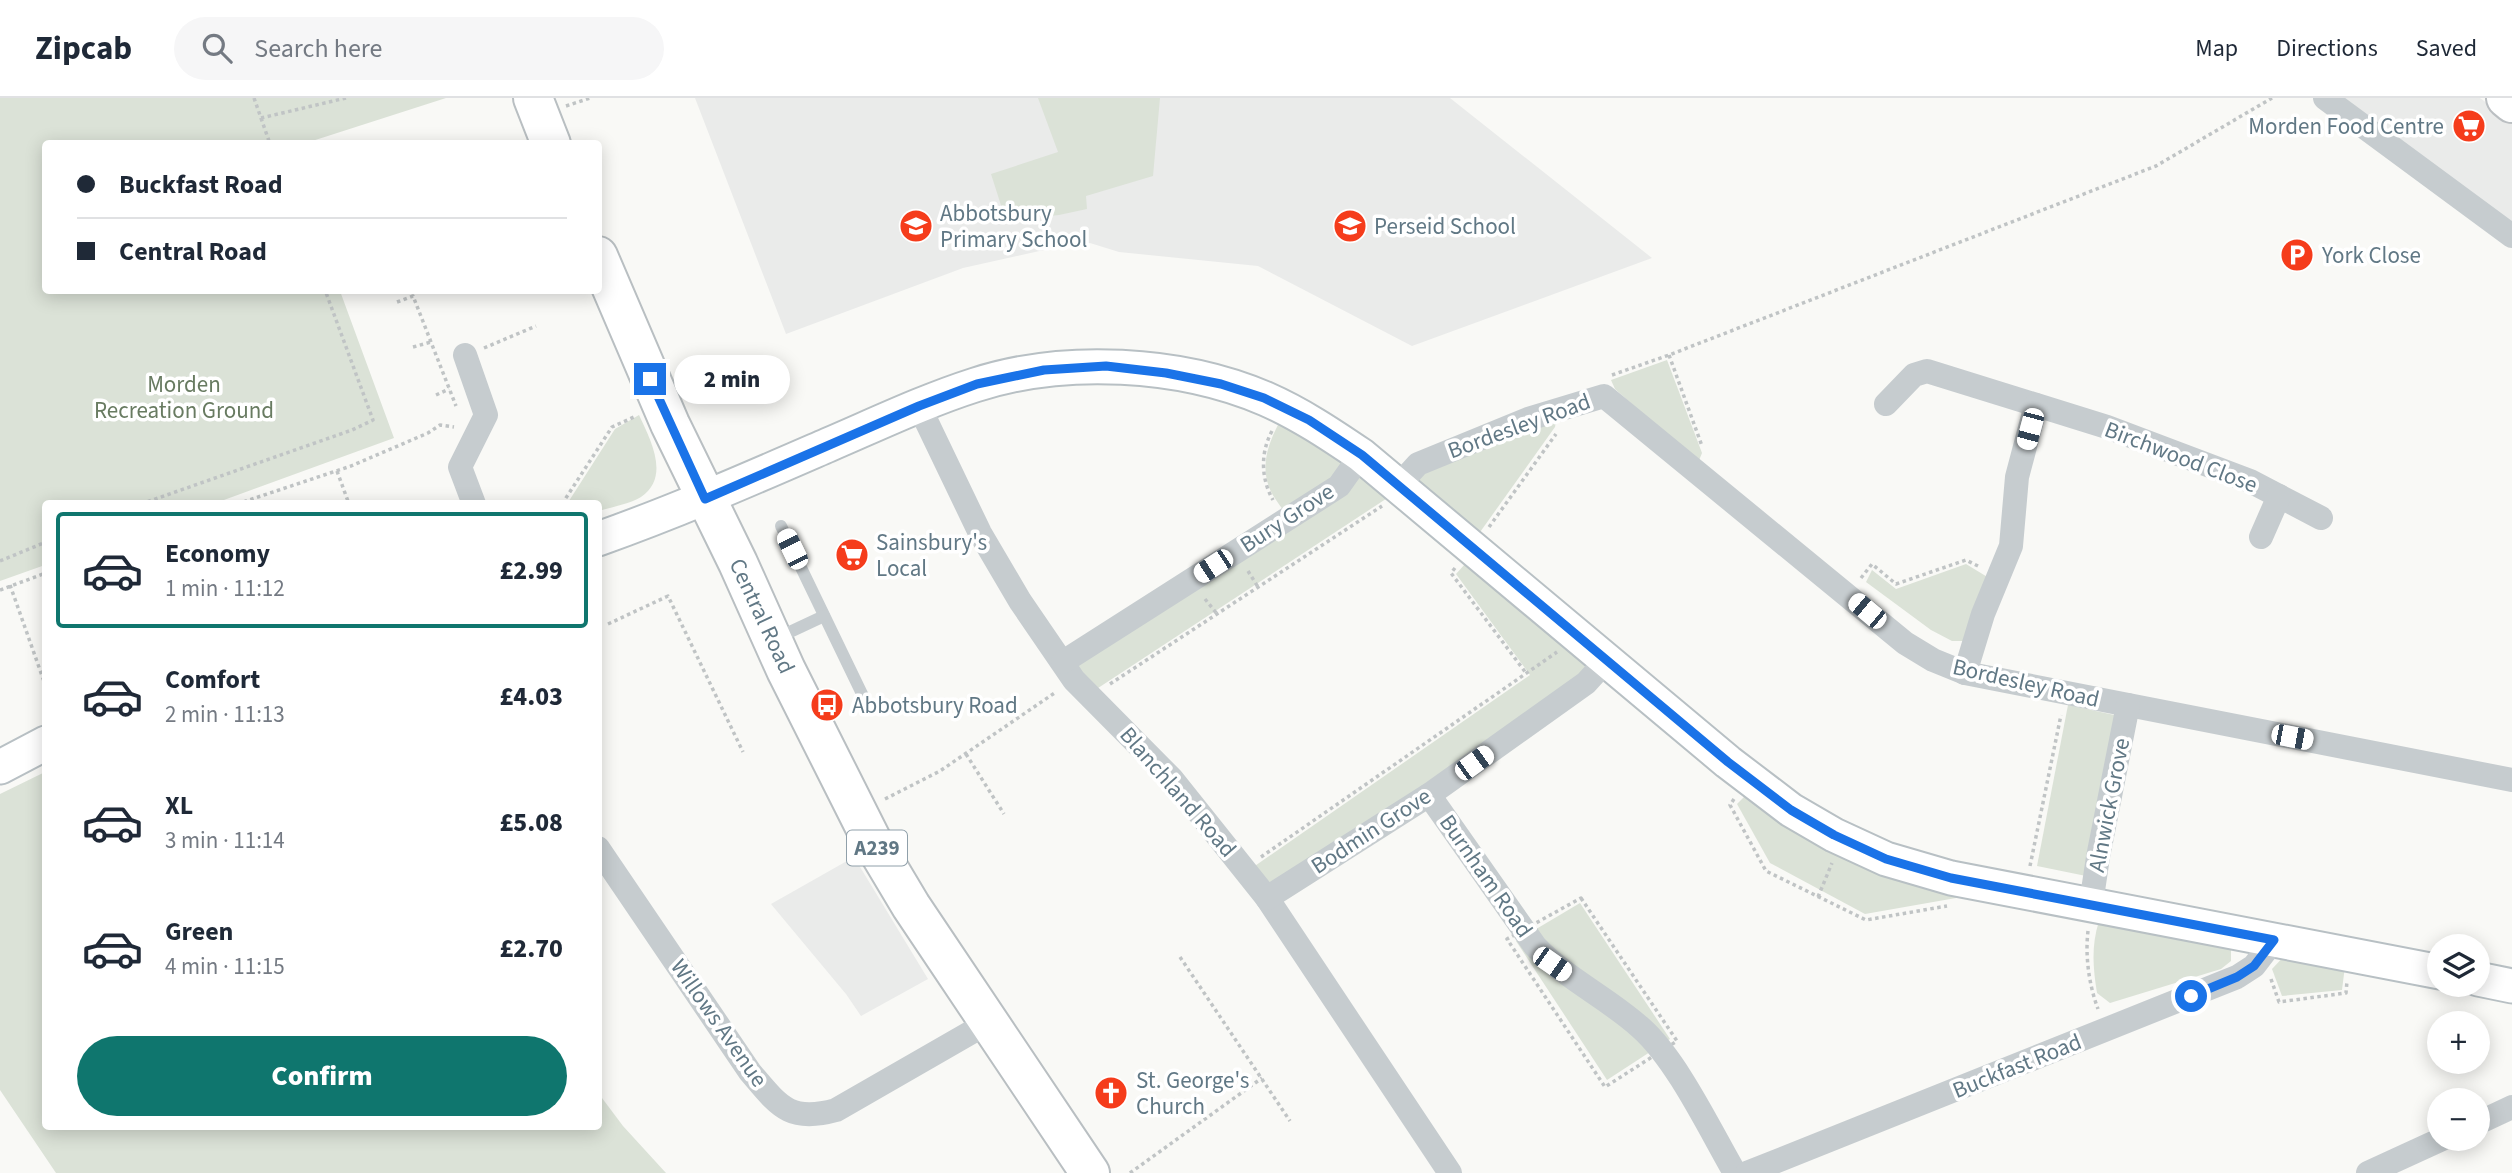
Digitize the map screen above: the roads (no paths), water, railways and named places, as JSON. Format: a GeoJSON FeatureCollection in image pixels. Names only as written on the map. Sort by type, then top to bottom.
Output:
{"type":"FeatureCollection","features":[{"type":"Feature","properties":{"kind":"main road"},"geometry":{"type":"LineString","coordinates":[[533,98],[549,140]]}},
{"type":"Feature","properties":{"kind":"main road"},"geometry":{"type":"LineString","coordinates":[[2506,98],[2512,103]]}},
{"type":"Feature","properties":{"kind":"main road","name":"Central Road"},"geometry":{"type":"LineString","coordinates":[[602,265],[705,499],[871,839],[911,906],[1090,1173]]}},
{"type":"Feature","properties":{"kind":"street"},"geometry":{"type":"LineString","coordinates":[[2325,98],[2512,236]]}},
{"type":"Feature","properties":{"kind":"street"},"geometry":{"type":"LineString","coordinates":[[465,355],[486,415],[468,436],[460,467],[472,500]]}},
{"type":"Feature","properties":{"kind":"street"},"geometry":{"type":"LineString","coordinates":[[602,538],[705,499],[919,406],[977,384],[1044,370],[1106,366],[1166,373],[1221,384],[1264,398],[1309,420],[1362,455],[1748,777],[1791,810],[1843,839],[1886,859],[1966,881],[2091,904],[2268,948],[2350,955],[2427,970]]}},
{"type":"Feature","properties":{"kind":"street","name":"Birchwood Close"},"geometry":{"type":"LineString","coordinates":[[1886,404],[1914,374],[1927,371],[2107,427],[2250,481],[2321,518]]}},
{"type":"Feature","properties":{"kind":"street","name":"Bordesley Road"},"geometry":{"type":"LineString","coordinates":[[1401,489],[1418,464],[1528,419],[1604,396],[1905,643],[1933,660],[1965,673],[2512,780]]}},
{"type":"Feature","properties":{"kind":"street"},"geometry":{"type":"LineString","coordinates":[[1965,673],[1983,614],[2011,546],[2017,477],[2036,405]]}},
{"type":"Feature","properties":{"kind":"street","name":"Blanchland Road"},"geometry":{"type":"LineString","coordinates":[[919,406],[980,533],[1020,601],[1076,680],[1172,779],[1267,898],[1450,1173]]}},
{"type":"Feature","properties":{"kind":"street","name":"Bury Grove"},"geometry":{"type":"LineString","coordinates":[[1076,680],[1287,519],[1339,486],[1362,455]]}},
{"type":"Feature","properties":{"kind":"street"},"geometry":{"type":"LineString","coordinates":[[2261,537],[2279,496]]}},
{"type":"Feature","properties":{"kind":"street","name":"Bodmin Grove"},"geometry":{"type":"LineString","coordinates":[[1267,898],[1429,795],[1586,683],[1606,661]]}},
{"type":"Feature","properties":{"kind":"street","name":"Alnwick Grove"},"geometry":{"type":"LineString","coordinates":[[2091,904],[2127,705]]}},
{"type":"Feature","properties":{"kind":"street"},"geometry":{"type":"LineString","coordinates":[[0,767],[42,745]]}},
{"type":"Feature","properties":{"kind":"street","name":"Burnham Road"},"geometry":{"type":"LineString","coordinates":[[1429,795],[1535,946],[1552,964],[1620,1010],[1643,1030],[1668,1058],[1735,1173]]}},
{"type":"Feature","properties":{"kind":"street","name":"Willows Avenue"},"geometry":{"type":"LineString","coordinates":[[602,854],[750,1072],[776,1102],[792,1112],[815,1116],[836,1110],[989,1022]]}},
{"type":"Feature","properties":{"kind":"street","name":"Buckfast Road"},"geometry":{"type":"LineString","coordinates":[[1747,1173],[2237,977],[2254,966],[2268,948]]}},
{"type":"Feature","properties":{"kind":"street"},"geometry":{"type":"LineString","coordinates":[[2490,981],[2512,986]]}},
{"type":"Feature","properties":{"kind":"street"},"geometry":{"type":"LineString","coordinates":[[2490,1117],[2512,1107]]}},
{"type":"Feature","properties":{"kind":"street"},"geometry":{"type":"LineString","coordinates":[[2368,1173],[2427,1146]]}},
{"type":"Feature","properties":{"kind":"lane"},"geometry":{"type":"LineString","coordinates":[[781,526],[864,698]]}},
{"type":"Feature","properties":{"kind":"lane"},"geometry":{"type":"LineString","coordinates":[[772,640],[824,616]]}},
{"type":"Feature","properties":{"kind":"place","name":"Morden Food Centre"},"geometry":{"type":"Point","coordinates":[2469,126]}},
{"type":"Feature","properties":{"kind":"place","name":"Abbotsbury Primary School"},"geometry":{"type":"Point","coordinates":[916,226]}},
{"type":"Feature","properties":{"kind":"place","name":"Perseid School"},"geometry":{"type":"Point","coordinates":[1350,226]}},
{"type":"Feature","properties":{"kind":"place","name":"York Close"},"geometry":{"type":"Point","coordinates":[2297,255]}},
{"type":"Feature","properties":{"kind":"place","name":"Sainsbury's Local"},"geometry":{"type":"Point","coordinates":[852,555]}},
{"type":"Feature","properties":{"kind":"place","name":"Abbotsbury Road"},"geometry":{"type":"Point","coordinates":[827,705]}},
{"type":"Feature","properties":{"kind":"place","name":"St. George's Church"},"geometry":{"type":"Point","coordinates":[1111,1093]}},
{"type":"Feature","properties":{"kind":"park label","name":"Morden Recreation Ground"},"geometry":{"type":"Point","coordinates":[184,397]}}]}
